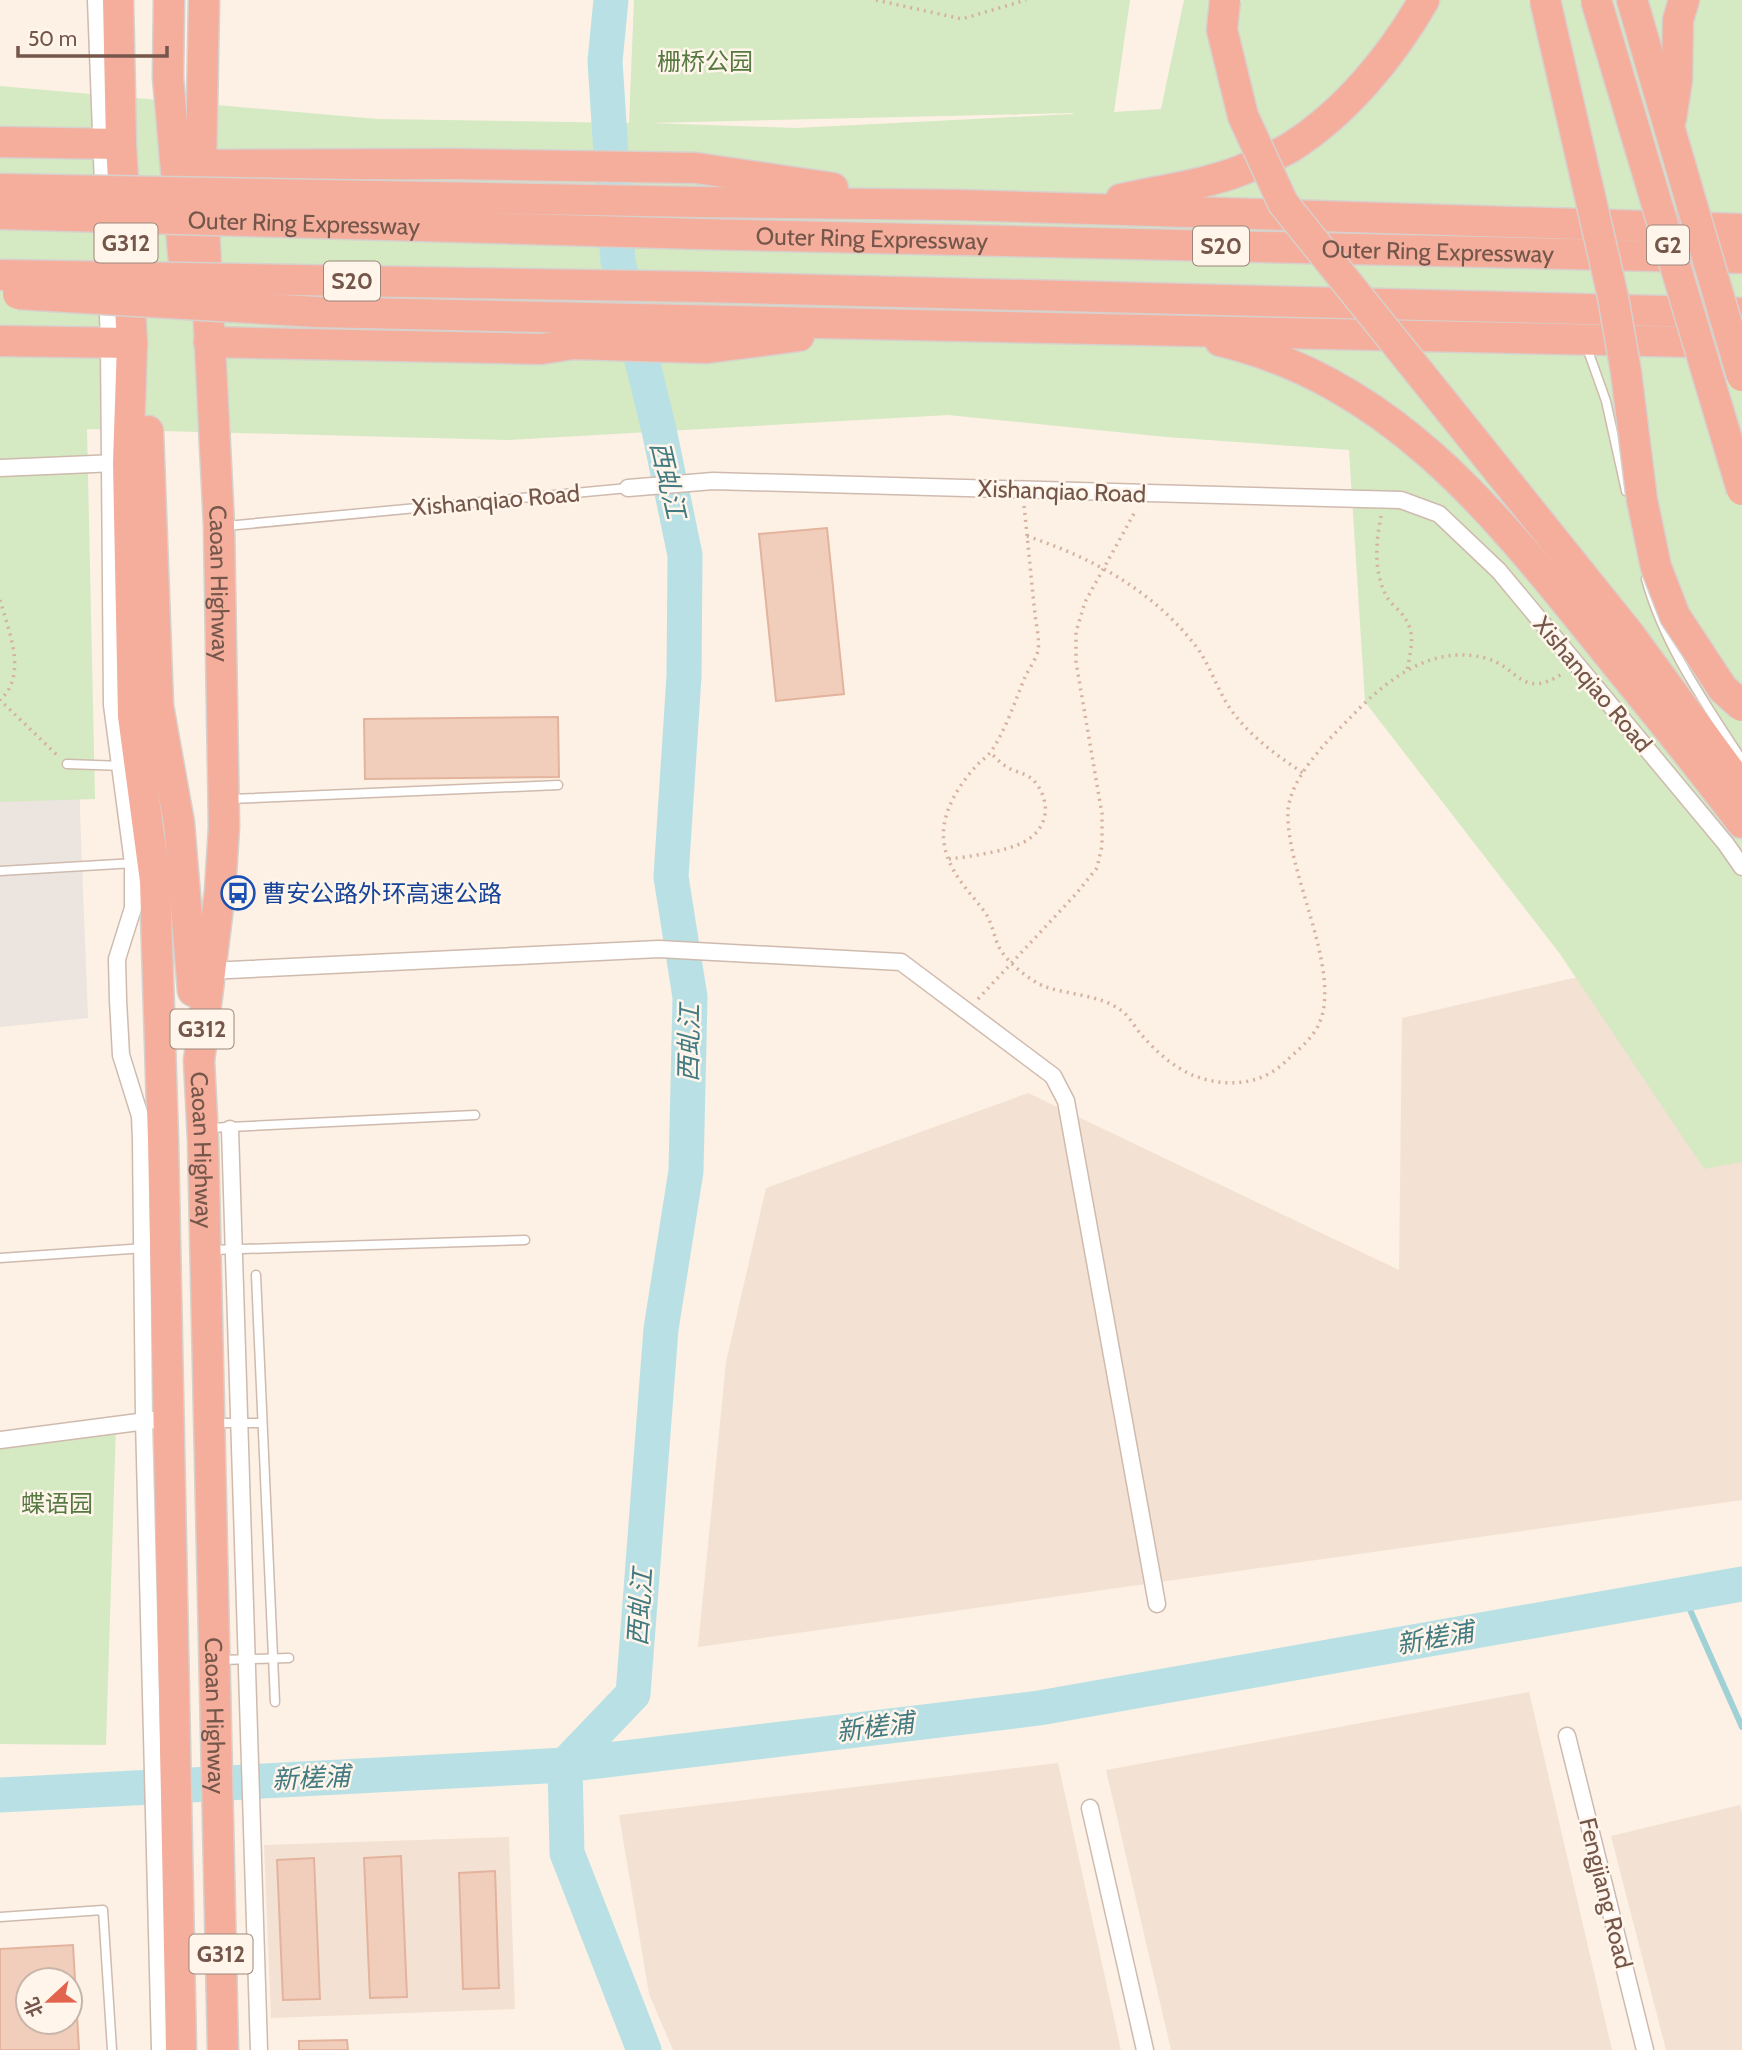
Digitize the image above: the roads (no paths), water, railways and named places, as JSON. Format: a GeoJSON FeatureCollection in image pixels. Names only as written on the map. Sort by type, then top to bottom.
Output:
{"type":"FeatureCollection","features":[{"type":"Feature","properties":{"kind":"highway","name":"Caoan Highway"},"geometry":{"type":"LineString","coordinates":[[118,0],[111,144],[121,343],[119,463],[133,716],[130,765],[143,863],[155,881],[154,1248],[166,1859],[181,2050]]}},
{"type":"Feature","properties":{"kind":"highway"},"geometry":{"type":"LineString","coordinates":[[169,0],[168,77],[187,299],[209,342],[541,349],[706,333],[895,324],[1742,343]]}},
{"type":"Feature","properties":{"kind":"highway","name":"Caoan Highway"},"geometry":{"type":"LineString","coordinates":[[204,0],[201,165],[219,526],[223,799],[220,891],[208,971],[199,1061],[216,1128],[220,1250],[209,1423],[223,2050]]}},
{"type":"Feature","properties":{"kind":"highway"},"geometry":{"type":"LineString","coordinates":[[1225,0],[1222,30],[1243,116],[1283,203],[1630,635],[1742,788]]}},
{"type":"Feature","properties":{"kind":"highway"},"geometry":{"type":"LineString","coordinates":[[1074,209],[1220,177],[1240,171],[1290,147],[1332,114],[1368,78],[1403,35],[1424,0]]}},
{"type":"Feature","properties":{"kind":"highway"},"geometry":{"type":"LineString","coordinates":[[1545,0],[1613,297],[1626,372],[1642,500],[1656,568],[1682,627],[1723,689],[1742,706]]}},
{"type":"Feature","properties":{"kind":"highway","name":"G2"},"geometry":{"type":"LineString","coordinates":[[1596,0],[1742,490]]}},
{"type":"Feature","properties":{"kind":"highway","name":"G2"},"geometry":{"type":"LineString","coordinates":[[1632,0],[1742,376]]}},
{"type":"Feature","properties":{"kind":"highway"},"geometry":{"type":"LineString","coordinates":[[1670,130],[1677,80],[1678,20],[1684,0]]}},
{"type":"Feature","properties":{"kind":"highway"},"geometry":{"type":"LineString","coordinates":[[0,142],[111,144],[135,174],[143,243],[158,706],[179,823],[199,1061]]}},
{"type":"Feature","properties":{"kind":"highway"},"geometry":{"type":"LineString","coordinates":[[0,341],[121,343],[144,314],[201,165],[566,165],[696,168],[958,205]]}},
{"type":"Feature","properties":{"kind":"highway"},"geometry":{"type":"LineString","coordinates":[[0,190],[958,205],[1742,229]]}},
{"type":"Feature","properties":{"kind":"highway","name":"Outer Ring Expressway"},"geometry":{"type":"LineString","coordinates":[[0,214],[700,234],[1742,258]]}},
{"type":"Feature","properties":{"kind":"highway","name":"S20"},"geometry":{"type":"LineString","coordinates":[[0,275],[703,287],[1742,313]]}},
{"type":"Feature","properties":{"kind":"highway"},"geometry":{"type":"LineString","coordinates":[[0,293],[706,333]]}},
{"type":"Feature","properties":{"kind":"highway"},"geometry":{"type":"LineString","coordinates":[[1172,330],[1234,345],[1299,368],[1372,408],[1409,435],[1475,496],[1580,620],[1742,823]]}},
{"type":"Feature","properties":{"kind":"street"},"geometry":{"type":"LineString","coordinates":[[96,0],[111,144]]}},
{"type":"Feature","properties":{"kind":"street"},"geometry":{"type":"LineString","coordinates":[[0,468],[119,463]]}},
{"type":"Feature","properties":{"kind":"street","name":"Xishanqiao Road"},"geometry":{"type":"LineString","coordinates":[[628,488],[713,481],[1401,500],[1439,514],[1499,571],[1726,844],[1742,867]]}},
{"type":"Feature","properties":{"kind":"street"},"geometry":{"type":"LineString","coordinates":[[143,863],[134,908],[117,959],[121,1055],[140,1116],[154,1248]]}},
{"type":"Feature","properties":{"kind":"street"},"geometry":{"type":"LineString","coordinates":[[208,971],[659,949],[901,962],[1053,1076],[1066,1101],[1157,1604]]}},
{"type":"Feature","properties":{"kind":"street"},"geometry":{"type":"LineString","coordinates":[[220,1250],[239,1423],[260,2050]]}},
{"type":"Feature","properties":{"kind":"street"},"geometry":{"type":"LineString","coordinates":[[0,1440],[157,1420]]}},
{"type":"Feature","properties":{"kind":"street","name":"Fengjiang Road"},"geometry":{"type":"LineString","coordinates":[[1567,1736],[1645,2050]]}},
{"type":"Feature","properties":{"kind":"street"},"geometry":{"type":"LineString","coordinates":[[1090,1808],[1145,2050]]}},
{"type":"Feature","properties":{"kind":"street"},"geometry":{"type":"LineString","coordinates":[[160,2050],[166,1859]]}},
{"type":"Feature","properties":{"kind":"lane"},"geometry":{"type":"LineString","coordinates":[[1583,339],[1606,401],[1628,498]]}},
{"type":"Feature","properties":{"kind":"lane","name":"Xishanqiao Road"},"geometry":{"type":"LineString","coordinates":[[219,526],[628,488]]}},
{"type":"Feature","properties":{"kind":"lane"},"geometry":{"type":"LineString","coordinates":[[1642,564],[1652,601],[1673,647],[1708,709],[1742,760]]}},
{"type":"Feature","properties":{"kind":"lane"},"geometry":{"type":"LineString","coordinates":[[66,764],[130,765]]}},
{"type":"Feature","properties":{"kind":"lane"},"geometry":{"type":"LineString","coordinates":[[223,799],[558,785]]}},
{"type":"Feature","properties":{"kind":"lane"},"geometry":{"type":"LineString","coordinates":[[0,871],[143,863]]}},
{"type":"Feature","properties":{"kind":"lane"},"geometry":{"type":"LineString","coordinates":[[216,1128],[475,1115]]}},
{"type":"Feature","properties":{"kind":"lane"},"geometry":{"type":"LineString","coordinates":[[220,1250],[525,1240]]}},
{"type":"Feature","properties":{"kind":"lane"},"geometry":{"type":"LineString","coordinates":[[0,1258],[154,1248]]}},
{"type":"Feature","properties":{"kind":"lane"},"geometry":{"type":"LineString","coordinates":[[256,1275],[275,1702]]}},
{"type":"Feature","properties":{"kind":"lane"},"geometry":{"type":"LineString","coordinates":[[209,1423],[262,1423]]}},
{"type":"Feature","properties":{"kind":"lane"},"geometry":{"type":"LineString","coordinates":[[214,1660],[289,1658]]}},
{"type":"Feature","properties":{"kind":"lane"},"geometry":{"type":"LineString","coordinates":[[0,1917],[103,1910],[112,2050]]}},
{"type":"Feature","properties":{"kind":"waterway","name":"西虬江"},"geometry":{"type":"LineString","coordinates":[[611,0],[605,61],[618,262],[659,430],[685,555],[684,676],[671,877],[690,997],[686,1171],[661,1329],[633,1694],[565,1765],[567,1853],[644,2050]]}},
{"type":"Feature","properties":{"kind":"waterway","name":"新槎浦"},"geometry":{"type":"LineString","coordinates":[[0,1795],[565,1765],[1039,1708],[1742,1584]]}},
{"type":"Feature","properties":{"kind":"waterway"},"geometry":{"type":"LineString","coordinates":[[1683,1594],[1742,1727]]}},
{"type":"Feature","properties":{"kind":"place","name":"曹安公路外环高速公路"},"geometry":{"type":"Point","coordinates":[238,893]}},
{"type":"Feature","properties":{"kind":"park label","name":"栅桥公园"},"geometry":{"type":"Point","coordinates":[705,61]}},
{"type":"Feature","properties":{"kind":"park label","name":"蝶语园"},"geometry":{"type":"Point","coordinates":[57,1503]}}]}
